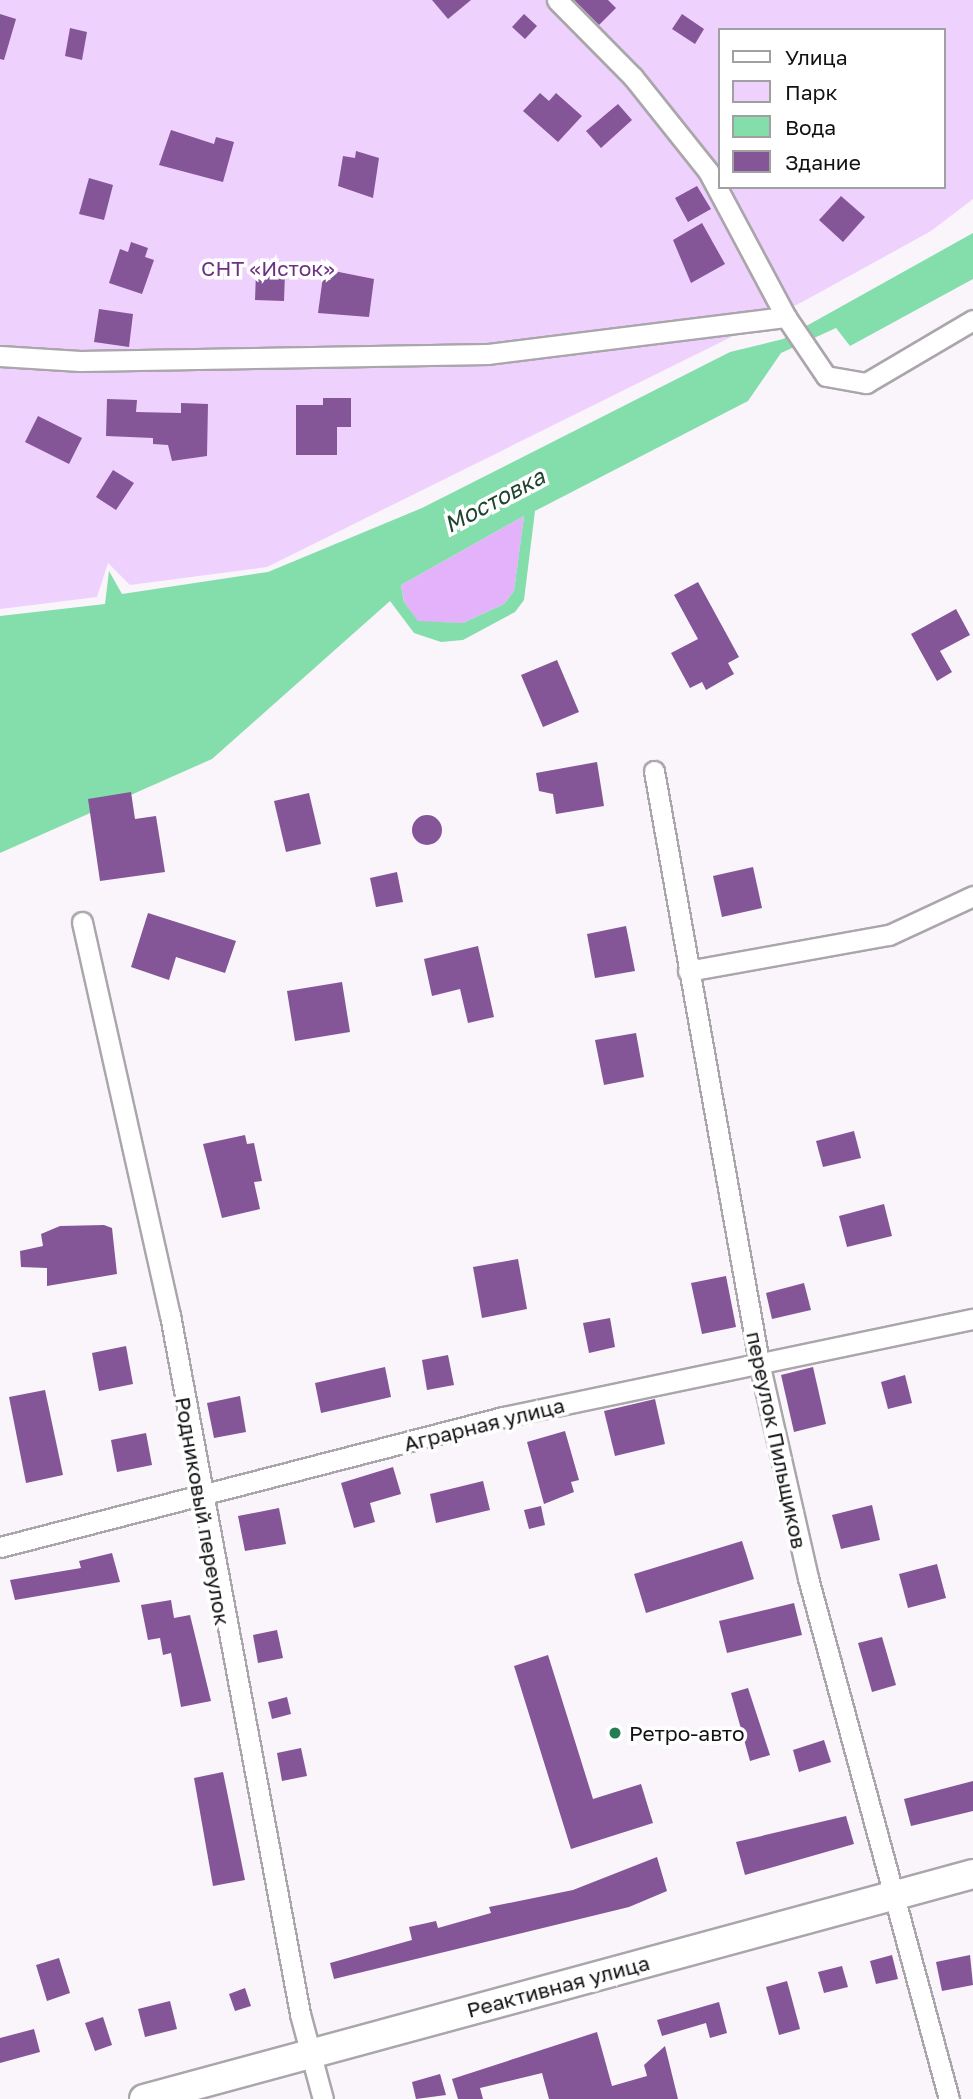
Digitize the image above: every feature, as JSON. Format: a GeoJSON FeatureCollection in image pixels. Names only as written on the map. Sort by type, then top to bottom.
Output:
{"type":"FeatureCollection","features":[{"type":"Feature","properties":{"kind":"main road","name":"Реактивная улица"},"geometry":{"type":"LineString","coordinates":[[144,2099],[973,1874]]}},
{"type":"Feature","properties":{"kind":"street"},"geometry":{"type":"LineString","coordinates":[[557,0],[633,77],[708,171],[789,323],[809,356],[826,376],[866,383],[973,320]]}},
{"type":"Feature","properties":{"kind":"street"},"geometry":{"type":"LineString","coordinates":[[0,356],[80,362],[488,354],[789,323]]}},
{"type":"Feature","properties":{"kind":"street","name":"переулок Пильщиков"},"geometry":{"type":"LineString","coordinates":[[654,771],[759,1362],[808,1578],[949,2099]]}},
{"type":"Feature","properties":{"kind":"street"},"geometry":{"type":"LineString","coordinates":[[688,971],[889,935],[973,896]]}},
{"type":"Feature","properties":{"kind":"street","name":"Родниковый переулок"},"geometry":{"type":"LineString","coordinates":[[82,922],[170,1315],[199,1497],[310,2053],[323,2099]]}},
{"type":"Feature","properties":{"kind":"street","name":"Аграрная улица"},"geometry":{"type":"LineString","coordinates":[[0,1547],[503,1417],[759,1362],[973,1320]]}},
{"type":"Feature","properties":{"kind":"green space","name":"СНТ «Исток»"},"geometry":{"type":"Polygon","coordinates":[[[0,0],[973,0],[973,199],[931,231],[804,301],[267,567],[130,585],[108,563],[97,597],[0,609],[0,0]]]}},
{"type":"Feature","properties":{"kind":"shaded area"},"geometry":{"type":"Polygon","coordinates":[[[524,516],[514,591],[504,604],[463,623],[418,622],[404,602],[401,585],[524,516]]]}},
{"type":"Feature","properties":{"kind":"water","name":"Мостовка"},"geometry":{"type":"Polygon","coordinates":[[[973,233],[973,279],[850,346],[836,328],[781,353],[748,401],[535,511],[524,600],[515,612],[463,640],[441,642],[414,633],[390,601],[212,759],[0,853],[0,616],[105,604],[109,571],[122,594],[268,572],[422,508],[730,352],[783,339],[973,233]],[[524,516],[401,585],[404,602],[418,621],[463,623],[504,604],[514,591],[524,516]]]}},
{"type":"Feature","properties":{"kind":"building"},"geometry":{"type":"Polygon","coordinates":[[[432,0],[471,0],[448,19],[432,0]]]}},
{"type":"Feature","properties":{"kind":"building"},"geometry":{"type":"Polygon","coordinates":[[[574,0],[608,0],[616,8],[599,25],[574,0]]]}},
{"type":"Feature","properties":{"kind":"building"},"geometry":{"type":"Polygon","coordinates":[[[0,14],[16,19],[4,60],[0,59],[0,14]]]}},
{"type":"Feature","properties":{"kind":"building"},"geometry":{"type":"Polygon","coordinates":[[[524,14],[537,26],[525,39],[512,27],[524,14]]]}},
{"type":"Feature","properties":{"kind":"building"},"geometry":{"type":"Polygon","coordinates":[[[682,14],[704,29],[695,44],[672,29],[682,14]]]}},
{"type":"Feature","properties":{"kind":"building"},"geometry":{"type":"Polygon","coordinates":[[[70,28],[87,32],[82,60],[65,56],[70,28]]]}},
{"type":"Feature","properties":{"kind":"building"},"geometry":{"type":"Polygon","coordinates":[[[540,93],[549,101],[556,93],[582,116],[558,142],[523,111],[540,93]]]}},
{"type":"Feature","properties":{"kind":"building"},"geometry":{"type":"Polygon","coordinates":[[[618,104],[632,120],[601,148],[586,131],[618,104]]]}},
{"type":"Feature","properties":{"kind":"building"},"geometry":{"type":"Polygon","coordinates":[[[171,130],[214,144],[216,137],[234,142],[223,182],[159,165],[171,130]]]}},
{"type":"Feature","properties":{"kind":"building"},"geometry":{"type":"Polygon","coordinates":[[[356,151],[379,158],[373,198],[338,186],[343,156],[355,158],[356,151]]]}},
{"type":"Feature","properties":{"kind":"building"},"geometry":{"type":"Polygon","coordinates":[[[89,178],[113,185],[104,220],[79,214],[89,178]]]}},
{"type":"Feature","properties":{"kind":"building"},"geometry":{"type":"Polygon","coordinates":[[[697,186],[711,209],[688,222],[675,198],[697,186]]]}},
{"type":"Feature","properties":{"kind":"building"},"geometry":{"type":"Polygon","coordinates":[[[841,196],[865,217],[843,242],[819,220],[841,196]]]}},
{"type":"Feature","properties":{"kind":"building"},"geometry":{"type":"Polygon","coordinates":[[[702,223],[725,264],[691,283],[673,240],[702,223]]]}},
{"type":"Feature","properties":{"kind":"building"},"geometry":{"type":"Polygon","coordinates":[[[131,242],[148,248],[145,257],[154,260],[142,294],[109,283],[120,249],[128,252],[131,242]]]}},
{"type":"Feature","properties":{"kind":"building"},"geometry":{"type":"Polygon","coordinates":[[[324,269],[374,279],[369,317],[318,313],[324,269]]]}},
{"type":"Feature","properties":{"kind":"building"},"geometry":{"type":"Polygon","coordinates":[[[256,272],[285,273],[284,301],[255,300],[256,272]]]}},
{"type":"Feature","properties":{"kind":"building"},"geometry":{"type":"Polygon","coordinates":[[[99,309],[133,314],[129,347],[94,342],[99,309]]]}},
{"type":"Feature","properties":{"kind":"building"},"geometry":{"type":"Polygon","coordinates":[[[323,398],[351,398],[351,427],[337,427],[337,455],[296,455],[296,405],[323,405],[323,398]]]}},
{"type":"Feature","properties":{"kind":"building"},"geometry":{"type":"Polygon","coordinates":[[[107,399],[137,400],[136,412],[181,413],[181,403],[208,404],[207,456],[172,461],[168,445],[153,444],[153,438],[106,436],[107,399]]]}},
{"type":"Feature","properties":{"kind":"building"},"geometry":{"type":"Polygon","coordinates":[[[38,416],[82,438],[69,464],[25,442],[38,416]]]}},
{"type":"Feature","properties":{"kind":"building"},"geometry":{"type":"Polygon","coordinates":[[[113,470],[134,483],[116,510],[96,497],[113,470]]]}},
{"type":"Feature","properties":{"kind":"building"},"geometry":{"type":"Polygon","coordinates":[[[698,582],[739,657],[728,663],[734,674],[706,690],[702,682],[690,688],[671,653],[698,639],[674,595],[698,582]]]}},
{"type":"Feature","properties":{"kind":"building"},"geometry":{"type":"Polygon","coordinates":[[[956,609],[970,635],[940,651],[952,672],[937,681],[911,634],[956,609]]]}},
{"type":"Feature","properties":{"kind":"building"},"geometry":{"type":"Polygon","coordinates":[[[557,660],[579,712],[543,727],[521,675],[557,660]]]}},
{"type":"Feature","properties":{"kind":"building"},"geometry":{"type":"Polygon","coordinates":[[[597,762],[604,806],[556,814],[553,794],[539,791],[536,773],[597,762]]]}},
{"type":"Feature","properties":{"kind":"building"},"geometry":{"type":"Polygon","coordinates":[[[131,792],[135,819],[156,816],[165,872],[100,881],[88,799],[131,792]]]}},
{"type":"Feature","properties":{"kind":"building"},"geometry":{"type":"Polygon","coordinates":[[[309,793],[321,844],[286,852],[274,801],[309,793]]]}},
{"type":"Feature","properties":{"kind":"building"},"geometry":{"type":"Polygon","coordinates":[[[427,815],[438,819],[442,830],[438,841],[427,845],[416,841],[412,830],[416,819],[427,815]]]}},
{"type":"Feature","properties":{"kind":"building"},"geometry":{"type":"Polygon","coordinates":[[[753,867],[762,908],[722,917],[713,876],[753,867]]]}},
{"type":"Feature","properties":{"kind":"building"},"geometry":{"type":"Polygon","coordinates":[[[397,872],[403,902],[376,907],[370,878],[397,872]]]}},
{"type":"Feature","properties":{"kind":"building"},"geometry":{"type":"Polygon","coordinates":[[[148,913],[236,941],[225,973],[176,957],[169,980],[131,967],[148,913]]]}},
{"type":"Feature","properties":{"kind":"building"},"geometry":{"type":"Polygon","coordinates":[[[626,926],[635,971],[595,978],[587,934],[626,926]]]}},
{"type":"Feature","properties":{"kind":"building"},"geometry":{"type":"Polygon","coordinates":[[[478,946],[494,1017],[468,1023],[460,989],[432,996],[424,959],[478,946]]]}},
{"type":"Feature","properties":{"kind":"building"},"geometry":{"type":"Polygon","coordinates":[[[342,982],[350,1032],[295,1041],[287,991],[342,982]]]}},
{"type":"Feature","properties":{"kind":"building"},"geometry":{"type":"Polygon","coordinates":[[[636,1033],[644,1077],[604,1085],[595,1040],[636,1033]]]}},
{"type":"Feature","properties":{"kind":"building"},"geometry":{"type":"Polygon","coordinates":[[[854,1131],[861,1158],[823,1167],[816,1141],[854,1131]]]}},
{"type":"Feature","properties":{"kind":"building"},"geometry":{"type":"Polygon","coordinates":[[[245,1135],[247,1144],[254,1143],[262,1181],[254,1182],[260,1209],[222,1218],[203,1144],[245,1135]]]}},
{"type":"Feature","properties":{"kind":"building"},"geometry":{"type":"Polygon","coordinates":[[[884,1204],[892,1236],[847,1247],[839,1216],[884,1204]]]}},
{"type":"Feature","properties":{"kind":"building"},"geometry":{"type":"Polygon","coordinates":[[[104,1225],[112,1228],[117,1274],[47,1286],[47,1268],[21,1267],[20,1251],[43,1246],[41,1234],[60,1226],[104,1225]]]}},
{"type":"Feature","properties":{"kind":"building"},"geometry":{"type":"Polygon","coordinates":[[[518,1259],[527,1309],[482,1318],[473,1267],[518,1259]]]}},
{"type":"Feature","properties":{"kind":"building"},"geometry":{"type":"Polygon","coordinates":[[[726,1276],[736,1327],[702,1334],[691,1283],[726,1276]]]}},
{"type":"Feature","properties":{"kind":"building"},"geometry":{"type":"Polygon","coordinates":[[[804,1283],[811,1310],[772,1319],[766,1293],[804,1283]]]}},
{"type":"Feature","properties":{"kind":"building"},"geometry":{"type":"Polygon","coordinates":[[[610,1318],[615,1347],[589,1353],[583,1323],[610,1318]]]}},
{"type":"Feature","properties":{"kind":"building"},"geometry":{"type":"Polygon","coordinates":[[[126,1346],[133,1384],[99,1391],[92,1353],[126,1346]]]}},
{"type":"Feature","properties":{"kind":"building"},"geometry":{"type":"Polygon","coordinates":[[[448,1355],[454,1385],[427,1390],[422,1360],[448,1355]]]}},
{"type":"Feature","properties":{"kind":"building"},"geometry":{"type":"Polygon","coordinates":[[[385,1367],[391,1397],[321,1413],[315,1383],[385,1367]]]}},
{"type":"Feature","properties":{"kind":"building"},"geometry":{"type":"Polygon","coordinates":[[[813,1367],[826,1424],[794,1432],[781,1375],[813,1367]]]}},
{"type":"Feature","properties":{"kind":"building"},"geometry":{"type":"Polygon","coordinates":[[[905,1375],[912,1403],[888,1409],[881,1382],[905,1375]]]}},
{"type":"Feature","properties":{"kind":"building"},"geometry":{"type":"Polygon","coordinates":[[[45,1390],[63,1475],[26,1483],[9,1397],[45,1390]]]}},
{"type":"Feature","properties":{"kind":"building"},"geometry":{"type":"Polygon","coordinates":[[[240,1396],[246,1432],[214,1438],[207,1403],[240,1396]]]}},
{"type":"Feature","properties":{"kind":"building"},"geometry":{"type":"Polygon","coordinates":[[[655,1399],[665,1444],[615,1456],[604,1411],[655,1399]]]}},
{"type":"Feature","properties":{"kind":"building"},"geometry":{"type":"Polygon","coordinates":[[[565,1431],[579,1480],[571,1482],[574,1492],[544,1504],[527,1442],[565,1431]]]}},
{"type":"Feature","properties":{"kind":"building"},"geometry":{"type":"Polygon","coordinates":[[[146,1433],[152,1465],[117,1472],[111,1440],[146,1433]]]}},
{"type":"Feature","properties":{"kind":"building"},"geometry":{"type":"Polygon","coordinates":[[[393,1467],[401,1494],[370,1503],[375,1522],[354,1528],[341,1483],[393,1467]]]}},
{"type":"Feature","properties":{"kind":"building"},"geometry":{"type":"Polygon","coordinates":[[[483,1481],[490,1510],[436,1523],[430,1494],[483,1481]]]}},
{"type":"Feature","properties":{"kind":"building"},"geometry":{"type":"Polygon","coordinates":[[[872,1505],[880,1540],[841,1549],[832,1515],[872,1505]]]}},
{"type":"Feature","properties":{"kind":"building"},"geometry":{"type":"Polygon","coordinates":[[[541,1506],[545,1525],[529,1529],[524,1510],[541,1506]]]}},
{"type":"Feature","properties":{"kind":"building"},"geometry":{"type":"Polygon","coordinates":[[[279,1508],[286,1544],[245,1551],[238,1516],[279,1508]]]}},
{"type":"Feature","properties":{"kind":"building"},"geometry":{"type":"Polygon","coordinates":[[[742,1541],[754,1579],[646,1613],[634,1574],[742,1541]]]}},
{"type":"Feature","properties":{"kind":"building"},"geometry":{"type":"Polygon","coordinates":[[[112,1553],[120,1582],[15,1600],[10,1580],[81,1568],[79,1561],[112,1553]]]}},
{"type":"Feature","properties":{"kind":"building"},"geometry":{"type":"Polygon","coordinates":[[[937,1564],[946,1598],[908,1608],[899,1574],[937,1564]]]}},
{"type":"Feature","properties":{"kind":"building"},"geometry":{"type":"Polygon","coordinates":[[[171,1600],[174,1618],[190,1615],[211,1701],[181,1707],[171,1653],[163,1655],[160,1638],[148,1640],[141,1605],[171,1600]]]}},
{"type":"Feature","properties":{"kind":"building"},"geometry":{"type":"Polygon","coordinates":[[[794,1603],[802,1635],[727,1653],[719,1621],[794,1603]]]}},
{"type":"Feature","properties":{"kind":"building"},"geometry":{"type":"Polygon","coordinates":[[[277,1630],[283,1658],[258,1663],[253,1635],[277,1630]]]}},
{"type":"Feature","properties":{"kind":"building"},"geometry":{"type":"Polygon","coordinates":[[[882,1637],[896,1685],[872,1692],[858,1643],[882,1637]]]}},
{"type":"Feature","properties":{"kind":"building"},"geometry":{"type":"Polygon","coordinates":[[[548,1655],[593,1799],[641,1784],[653,1823],[571,1849],[514,1666],[548,1655]]]}},
{"type":"Feature","properties":{"kind":"building"},"geometry":{"type":"Polygon","coordinates":[[[748,1688],[770,1755],[750,1761],[731,1693],[748,1688]]]}},
{"type":"Feature","properties":{"kind":"building"},"geometry":{"type":"Polygon","coordinates":[[[287,1697],[291,1714],[272,1719],[268,1702],[287,1697]]]}},
{"type":"Feature","properties":{"kind":"building"},"geometry":{"type":"Polygon","coordinates":[[[824,1740],[831,1762],[799,1772],[793,1750],[824,1740]]]}},
{"type":"Feature","properties":{"kind":"building"},"geometry":{"type":"Polygon","coordinates":[[[301,1748],[307,1776],[282,1781],[277,1753],[301,1748]]]}},
{"type":"Feature","properties":{"kind":"building"},"geometry":{"type":"Polygon","coordinates":[[[223,1772],[245,1880],[213,1886],[194,1778],[223,1772]]]}},
{"type":"Feature","properties":{"kind":"building"},"geometry":{"type":"Polygon","coordinates":[[[973,1781],[973,1811],[911,1826],[904,1799],[973,1781]]]}},
{"type":"Feature","properties":{"kind":"building"},"geometry":{"type":"Polygon","coordinates":[[[846,1816],[854,1844],[745,1875],[736,1842],[846,1816]]]}},
{"type":"Feature","properties":{"kind":"building"},"geometry":{"type":"Polygon","coordinates":[[[657,1857],[667,1891],[629,1907],[334,1979],[330,1963],[412,1940],[409,1927],[436,1921],[438,1928],[491,1913],[489,1907],[573,1890],[657,1857]]]}},
{"type":"Feature","properties":{"kind":"building"},"geometry":{"type":"Polygon","coordinates":[[[892,1955],[898,1979],[876,1984],[870,1961],[892,1955]]]}},
{"type":"Feature","properties":{"kind":"building"},"geometry":{"type":"Polygon","coordinates":[[[970,1955],[973,1985],[942,1991],[936,1962],[970,1955]]]}},
{"type":"Feature","properties":{"kind":"building"},"geometry":{"type":"Polygon","coordinates":[[[59,1958],[70,1993],[47,2001],[36,1965],[59,1958]]]}},
{"type":"Feature","properties":{"kind":"building"},"geometry":{"type":"Polygon","coordinates":[[[842,1966],[848,1987],[824,1993],[818,1972],[842,1966]]]}},
{"type":"Feature","properties":{"kind":"building"},"geometry":{"type":"Polygon","coordinates":[[[787,1981],[800,2029],[779,2035],[766,1987],[787,1981]]]}},
{"type":"Feature","properties":{"kind":"building"},"geometry":{"type":"Polygon","coordinates":[[[245,1988],[251,2006],[235,2011],[229,1994],[245,1988]]]}},
{"type":"Feature","properties":{"kind":"building"},"geometry":{"type":"Polygon","coordinates":[[[170,2001],[177,2029],[145,2037],[138,2009],[170,2001]]]}},
{"type":"Feature","properties":{"kind":"building"},"geometry":{"type":"Polygon","coordinates":[[[719,2002],[727,2033],[710,2038],[706,2023],[662,2036],[657,2020],[719,2002]]]}},
{"type":"Feature","properties":{"kind":"building"},"geometry":{"type":"Polygon","coordinates":[[[103,2017],[112,2045],[95,2051],[85,2023],[103,2017]]]}},
{"type":"Feature","properties":{"kind":"building"},"geometry":{"type":"Polygon","coordinates":[[[34,2029],[40,2052],[0,2063],[0,2038],[34,2029]]]}},
{"type":"Feature","properties":{"kind":"building"},"geometry":{"type":"Polygon","coordinates":[[[597,2032],[612,2086],[647,2076],[644,2065],[665,2046],[678,2099],[549,2099],[542,2073],[480,2088],[483,2099],[458,2099],[452,2079],[597,2032]]]}},
{"type":"Feature","properties":{"kind":"building"},"geometry":{"type":"Polygon","coordinates":[[[440,2074],[446,2095],[416,2099],[412,2082],[440,2074]]]}},
{"type":"Feature","properties":{"kind":"place","name":"Ретро-авто"},"geometry":{"type":"Point","coordinates":[615,1733]}}]}
